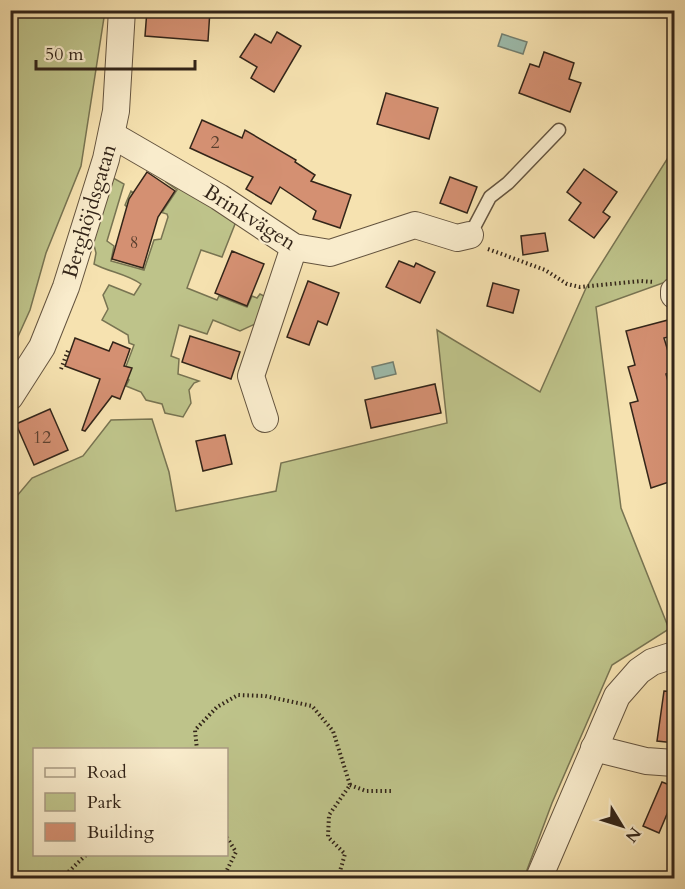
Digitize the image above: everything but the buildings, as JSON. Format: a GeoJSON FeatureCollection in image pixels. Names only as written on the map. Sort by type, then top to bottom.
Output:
{"type":"FeatureCollection","features":[{"type":"Feature","properties":{"kind":"street","name":"Berghöjdsgatan"},"geometry":{"type":"LineString","coordinates":[[10,397],[36,360],[66,287],[112,135],[122,10]]}},
{"type":"Feature","properties":{"kind":"street","name":"Brinkvägen"},"geometry":{"type":"LineString","coordinates":[[112,135],[219,197],[294,247],[330,253],[415,225],[457,238],[476,240]]}},
{"type":"Feature","properties":{"kind":"street"},"geometry":{"type":"LineString","coordinates":[[265,419],[251,376],[294,247]]}},
{"type":"Feature","properties":{"kind":"street"},"geometry":{"type":"LineString","coordinates":[[539,879],[606,717],[626,684],[652,662],[675,655]]}},
{"type":"Feature","properties":{"kind":"street"},"geometry":{"type":"LineString","coordinates":[[594,748],[646,761],[675,763]]}},
{"type":"Feature","properties":{"kind":"lane"},"geometry":{"type":"LineString","coordinates":[[476,240],[490,197],[508,183],[559,130]]}},
{"type":"Feature","properties":{"kind":"path"},"geometry":{"type":"LineString","coordinates":[[476,240],[494,253],[545,270],[567,284],[580,287],[641,281],[658,282],[674,293]]}},
{"type":"Feature","properties":{"kind":"path"},"geometry":{"type":"LineString","coordinates":[[197,748],[195,730],[217,707],[238,695],[265,696],[312,706],[333,731],[350,785]]}},
{"type":"Feature","properties":{"kind":"path"},"geometry":{"type":"LineString","coordinates":[[350,785],[366,790],[391,790]]}},
{"type":"Feature","properties":{"kind":"path"},"geometry":{"type":"LineString","coordinates":[[338,879],[345,854],[328,837],[329,815],[350,785]]}},
{"type":"Feature","properties":{"kind":"path"},"geometry":{"type":"LineString","coordinates":[[223,879],[236,852],[228,839]]}},
{"type":"Feature","properties":{"kind":"path"},"geometry":{"type":"LineString","coordinates":[[62,879],[86,856]]}},
{"type":"Feature","properties":{"kind":"green space"},"geometry":{"type":"Polygon","coordinates":[[[11,10],[105,11],[81,166],[46,253],[30,310],[11,352],[11,10]]]}},
{"type":"Feature","properties":{"kind":"green space"},"geometry":{"type":"Polygon","coordinates":[[[674,148],[674,279],[596,307],[621,508],[669,629],[612,665],[552,803],[524,878],[11,878],[11,503],[32,478],[83,456],[111,420],[152,419],[169,472],[176,511],[276,491],[281,463],[447,423],[437,330],[540,392],[586,288],[674,148]]]}},
{"type":"Feature","properties":{"kind":"green space"},"geometry":{"type":"Polygon","coordinates":[[[169,173],[237,219],[222,257],[201,250],[187,288],[217,300],[219,296],[247,307],[252,296],[257,298],[260,294],[268,298],[257,323],[240,331],[213,320],[207,334],[179,325],[171,356],[179,359],[178,374],[199,381],[194,383],[189,390],[191,403],[183,417],[165,413],[162,404],[146,400],[141,392],[126,386],[129,380],[122,377],[134,345],[129,343],[128,335],[102,320],[108,309],[103,295],[109,285],[134,295],[141,284],[94,264],[96,253],[94,245],[88,242],[110,176],[124,184],[107,241],[114,246],[111,261],[144,270],[154,240],[161,239],[168,217],[167,214],[134,204],[127,207],[125,205],[131,191],[163,211],[177,190],[166,182],[169,173]]]}},
{"type":"Feature","properties":{"kind":"shaded area"},"geometry":{"type":"Polygon","coordinates":[[[502,34],[527,42],[523,54],[498,46],[502,34]]]}},
{"type":"Feature","properties":{"kind":"shaded area"},"geometry":{"type":"Polygon","coordinates":[[[393,362],[396,374],[375,379],[372,367],[393,362]]]}}]}
